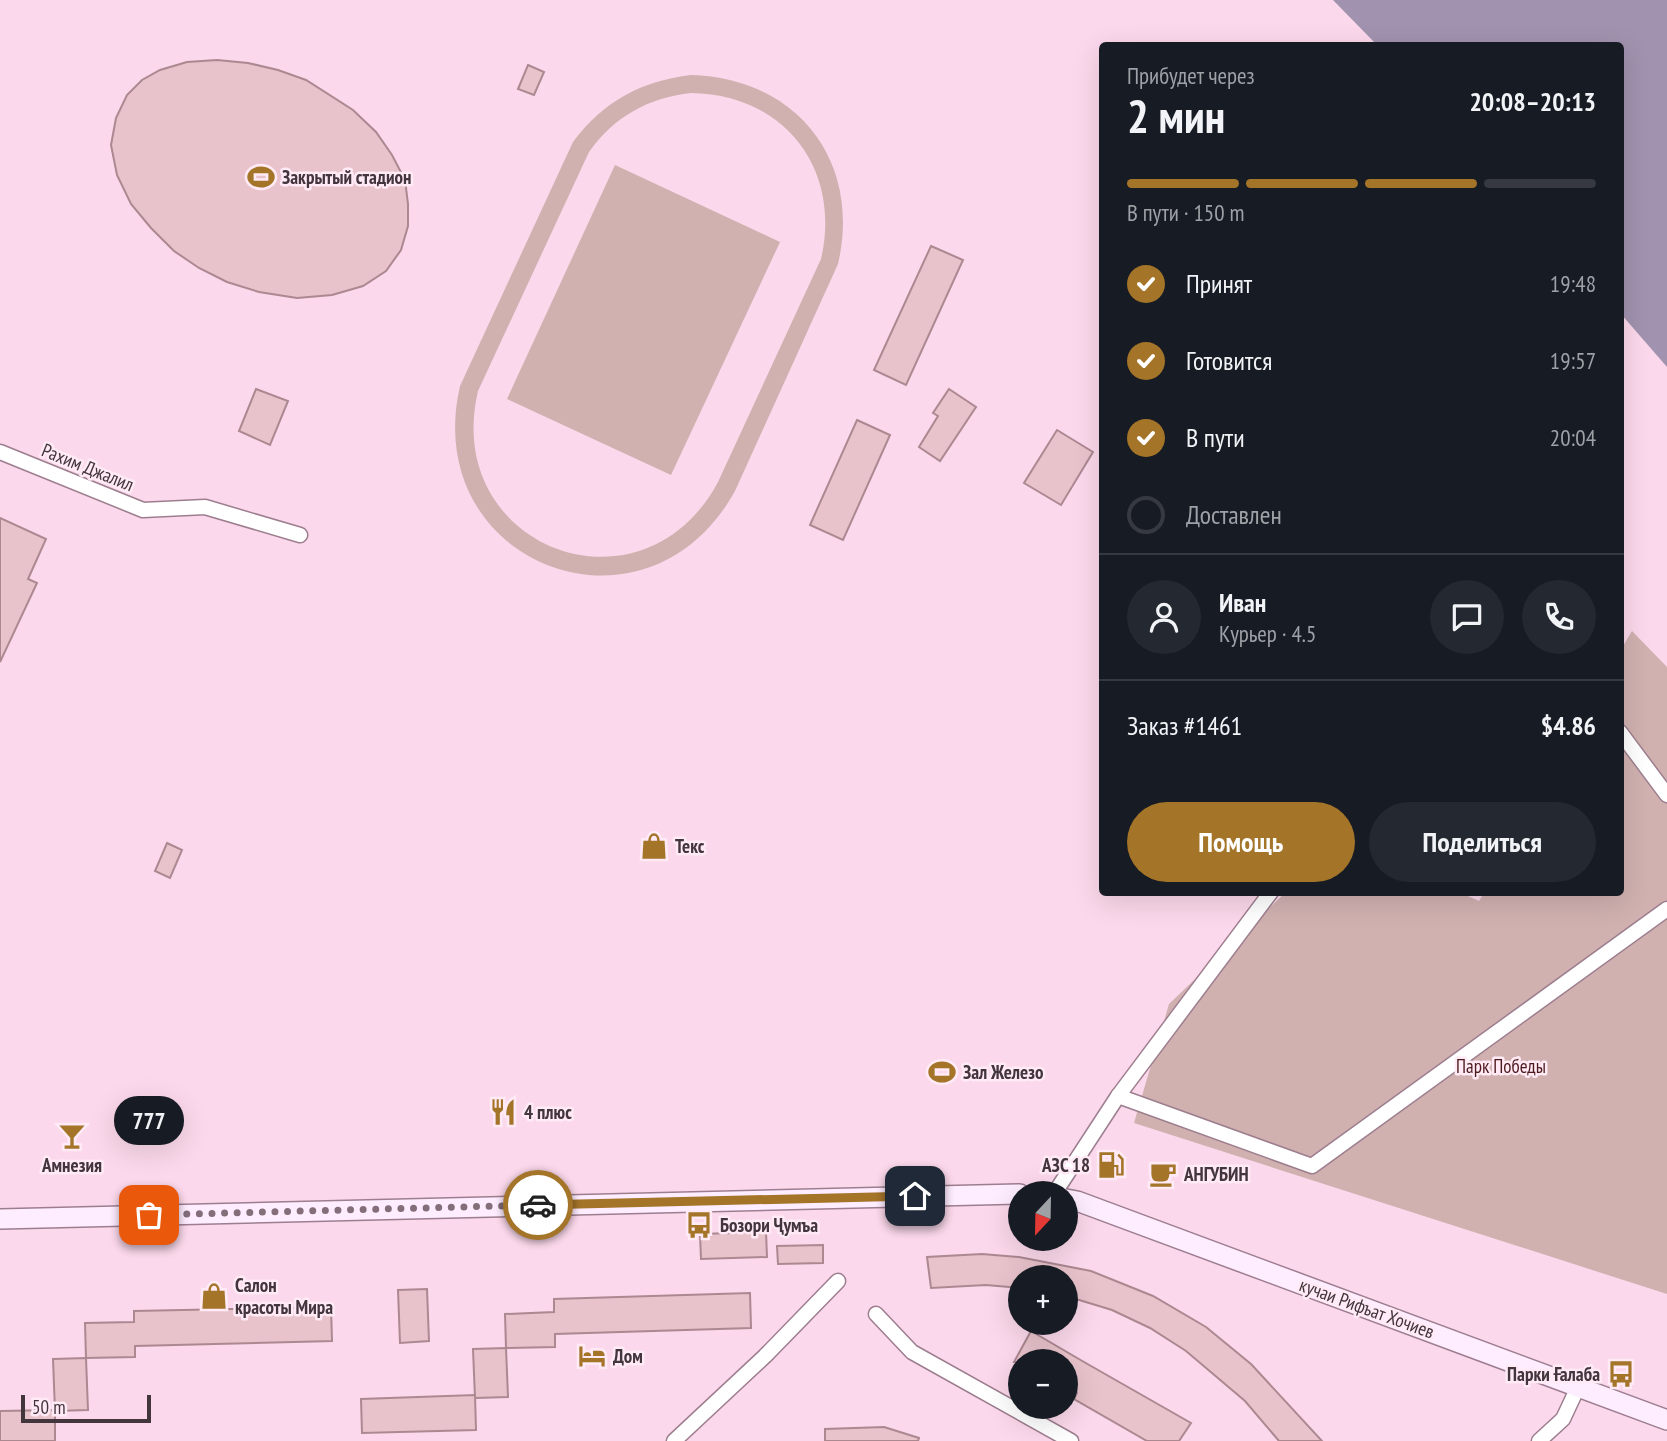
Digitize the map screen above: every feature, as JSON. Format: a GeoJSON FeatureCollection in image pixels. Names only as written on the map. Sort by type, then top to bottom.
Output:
{"type":"FeatureCollection","features":[{"type":"Feature","properties":{"kind":"main road"},"geometry":{"type":"LineString","coordinates":[[0,1219],[1008,1194]]}},
{"type":"Feature","properties":{"kind":"main road","name":"кучаи Рифъат Хочиев"},"geometry":{"type":"LineString","coordinates":[[1078,1203],[1667,1420]]}},
{"type":"Feature","properties":{"kind":"street","name":"Рахим Джалил"},"geometry":{"type":"LineString","coordinates":[[0,452],[143,510],[205,507],[300,535]]}},
{"type":"Feature","properties":{"kind":"street"},"geometry":{"type":"LineString","coordinates":[[1624,737],[1667,795]]}},
{"type":"Feature","properties":{"kind":"street"},"geometry":{"type":"LineString","coordinates":[[1062,1181],[1118,1096],[1268,896]]}},
{"type":"Feature","properties":{"kind":"street"},"geometry":{"type":"LineString","coordinates":[[1118,1096],[1312,1166],[1667,909]]}},
{"type":"Feature","properties":{"kind":"street"},"geometry":{"type":"LineString","coordinates":[[674,1441],[765,1356],[838,1281]]}},
{"type":"Feature","properties":{"kind":"street"},"geometry":{"type":"LineString","coordinates":[[876,1314],[912,1352],[1071,1441]]}},
{"type":"Feature","properties":{"kind":"street"},"geometry":{"type":"LineString","coordinates":[[1539,1441],[1563,1419],[1577,1387]]}},
{"type":"Feature","properties":{"kind":"green space"},"geometry":{"type":"Polygon","coordinates":[[[691,75],[729,80],[762,91],[790,109],[813,132],[830,160],[840,191],[843,226],[838,264],[735,491],[696,540],[649,568],[598,575],[549,566],[506,540],[473,500],[456,448],[460,386],[573,142],[597,115],[625,95],[673,78],[691,75]],[[691,93],[661,99],[621,119],[599,139],[589,152],[478,391],[475,446],[489,491],[518,526],[556,548],[599,557],[643,550],[684,525],[718,482],[821,259],[825,226],[823,195],[814,167],[799,143],[779,122],[754,107],[724,97],[691,93]]]}},
{"type":"Feature","properties":{"kind":"green space"},"geometry":{"type":"Polygon","coordinates":[[[615,165],[780,242],[671,475],[507,399],[615,165]]]}},
{"type":"Feature","properties":{"kind":"green space","name":"Парк Победы"},"geometry":{"type":"Polygon","coordinates":[[[1632,631],[1667,667],[1667,1294],[1134,1123],[1169,1004],[1282,896],[1468,896],[1479,901],[1482,896],[1624,896],[1624,644],[1632,631]]]}},
{"type":"Feature","properties":{"kind":"shaded area"},"geometry":{"type":"Polygon","coordinates":[[[1333,0],[1667,0],[1667,367],[1624,317],[1624,42],[1374,42],[1333,0]]]}},
{"type":"Feature","properties":{"kind":"building","name":"Закрытый стадион"},"geometry":{"type":"Polygon","coordinates":[[[217,60],[248,63],[306,80],[353,110],[376,132],[405,180],[408,204],[408,226],[401,250],[386,271],[363,286],[332,295],[297,298],[259,292],[227,282],[174,251],[131,204],[117,175],[111,145],[116,118],[127,95],[142,80],[160,70],[187,62],[217,60]]]}},
{"type":"Feature","properties":{"kind":"building"},"geometry":{"type":"Polygon","coordinates":[[[528,65],[544,72],[534,95],[518,89],[528,65]]]}},
{"type":"Feature","properties":{"kind":"building"},"geometry":{"type":"Polygon","coordinates":[[[931,246],[963,260],[906,385],[874,370],[931,246]]]}},
{"type":"Feature","properties":{"kind":"building"},"geometry":{"type":"Polygon","coordinates":[[[256,389],[288,401],[270,445],[239,431],[256,389]]]}},
{"type":"Feature","properties":{"kind":"building"},"geometry":{"type":"Polygon","coordinates":[[[949,389],[976,407],[940,461],[919,447],[938,416],[933,413],[949,389]]]}},
{"type":"Feature","properties":{"kind":"building"},"geometry":{"type":"Polygon","coordinates":[[[857,420],[890,435],[843,540],[810,525],[857,420]]]}},
{"type":"Feature","properties":{"kind":"building"},"geometry":{"type":"Polygon","coordinates":[[[1057,430],[1093,452],[1061,505],[1024,483],[1057,430]]]}},
{"type":"Feature","properties":{"kind":"building"},"geometry":{"type":"Polygon","coordinates":[[[0,518],[46,539],[28,579],[37,583],[0,662],[0,518]]]}},
{"type":"Feature","properties":{"kind":"building"},"geometry":{"type":"Polygon","coordinates":[[[167,843],[182,850],[170,878],[155,871],[167,843]]]}},
{"type":"Feature","properties":{"kind":"building"},"geometry":{"type":"Polygon","coordinates":[[[766,1232],[767,1257],[701,1259],[700,1234],[766,1232]]]}},
{"type":"Feature","properties":{"kind":"building"},"geometry":{"type":"Polygon","coordinates":[[[823,1245],[823,1263],[778,1264],[777,1246],[823,1245]]]}},
{"type":"Feature","properties":{"kind":"building"},"geometry":{"type":"Polygon","coordinates":[[[982,1254],[1019,1257],[1060,1265],[1008,1265],[1008,1287],[986,1285],[931,1288],[927,1257],[982,1254]]]}},
{"type":"Feature","properties":{"kind":"building"},"geometry":{"type":"Polygon","coordinates":[[[1078,1268],[1091,1271],[1153,1296],[1206,1327],[1251,1364],[1322,1441],[1279,1441],[1245,1401],[1186,1351],[1150,1328],[1112,1310],[1078,1300],[1078,1268]]]}},
{"type":"Feature","properties":{"kind":"building"},"geometry":{"type":"Polygon","coordinates":[[[427,1289],[429,1341],[400,1343],[398,1290],[427,1289]]]}},
{"type":"Feature","properties":{"kind":"building"},"geometry":{"type":"Polygon","coordinates":[[[750,1293],[751,1328],[555,1334],[555,1347],[506,1348],[505,1314],[554,1312],[554,1299],[750,1293]]]}},
{"type":"Feature","properties":{"kind":"building"},"geometry":{"type":"Polygon","coordinates":[[[331,1307],[332,1341],[135,1346],[135,1357],[86,1358],[85,1323],[134,1322],[134,1311],[331,1307]]]}},
{"type":"Feature","properties":{"kind":"building"},"geometry":{"type":"Polygon","coordinates":[[[1029,1335],[1038,1335],[1062,1349],[1021,1349],[1029,1335]]]}},
{"type":"Feature","properties":{"kind":"building"},"geometry":{"type":"Polygon","coordinates":[[[506,1348],[508,1397],[475,1398],[473,1349],[506,1348]]]}},
{"type":"Feature","properties":{"kind":"building"},"geometry":{"type":"Polygon","coordinates":[[[86,1358],[88,1410],[55,1411],[53,1359],[86,1358]]]}},
{"type":"Feature","properties":{"kind":"building"},"geometry":{"type":"Polygon","coordinates":[[[1078,1358],[1191,1423],[1179,1441],[1147,1441],[1078,1401],[1078,1358]]]}},
{"type":"Feature","properties":{"kind":"building"},"geometry":{"type":"Polygon","coordinates":[[[475,1395],[476,1430],[362,1433],[361,1399],[475,1395]]]}},
{"type":"Feature","properties":{"kind":"building"},"geometry":{"type":"Polygon","coordinates":[[[55,1410],[55,1441],[0,1441],[0,1411],[55,1410]]]}},
{"type":"Feature","properties":{"kind":"building"},"geometry":{"type":"Polygon","coordinates":[[[884,1427],[919,1438],[918,1441],[825,1441],[825,1429],[884,1427]]]}},
{"type":"Feature","properties":{"kind":"way so far"},"geometry":{"type":"LineString","coordinates":[[149,1215],[538,1205]]}},
{"type":"Feature","properties":{"kind":"place","name":"Закрытый стадион"},"geometry":{"type":"Point","coordinates":[261,177]}},
{"type":"Feature","properties":{"kind":"place","name":"Текс"},"geometry":{"type":"Point","coordinates":[654,846]}},
{"type":"Feature","properties":{"kind":"place","name":"Зал Железо"},"geometry":{"type":"Point","coordinates":[942,1072]}},
{"type":"Feature","properties":{"kind":"place","name":"4 плюс"},"geometry":{"type":"Point","coordinates":[503,1112]}},
{"type":"Feature","properties":{"kind":"place","name":"Амнезия"},"geometry":{"type":"Point","coordinates":[72,1136]}},
{"type":"Feature","properties":{"kind":"place","name":"АЗС 18"},"geometry":{"type":"Point","coordinates":[1111,1165]}},
{"type":"Feature","properties":{"kind":"place","name":"АНГУБИН"},"geometry":{"type":"Point","coordinates":[1163,1174]}},
{"type":"Feature","properties":{"kind":"place","name":"777"},"geometry":{"type":"Point","coordinates":[149,1215]}},
{"type":"Feature","properties":{"kind":"place","name":"Бозори Ҷумъа"},"geometry":{"type":"Point","coordinates":[699,1225]}},
{"type":"Feature","properties":{"kind":"place","name":"Салон красоты Мира"},"geometry":{"type":"Point","coordinates":[214,1296]}},
{"type":"Feature","properties":{"kind":"place","name":"Дом"},"geometry":{"type":"Point","coordinates":[592,1356]}},
{"type":"Feature","properties":{"kind":"place","name":"Парки Ғалаба"},"geometry":{"type":"Point","coordinates":[1621,1374]}},
{"type":"Feature","properties":{"kind":"route"},"geometry":{"type":"LineString","coordinates":[[538,1205],[915,1196]]}}]}
